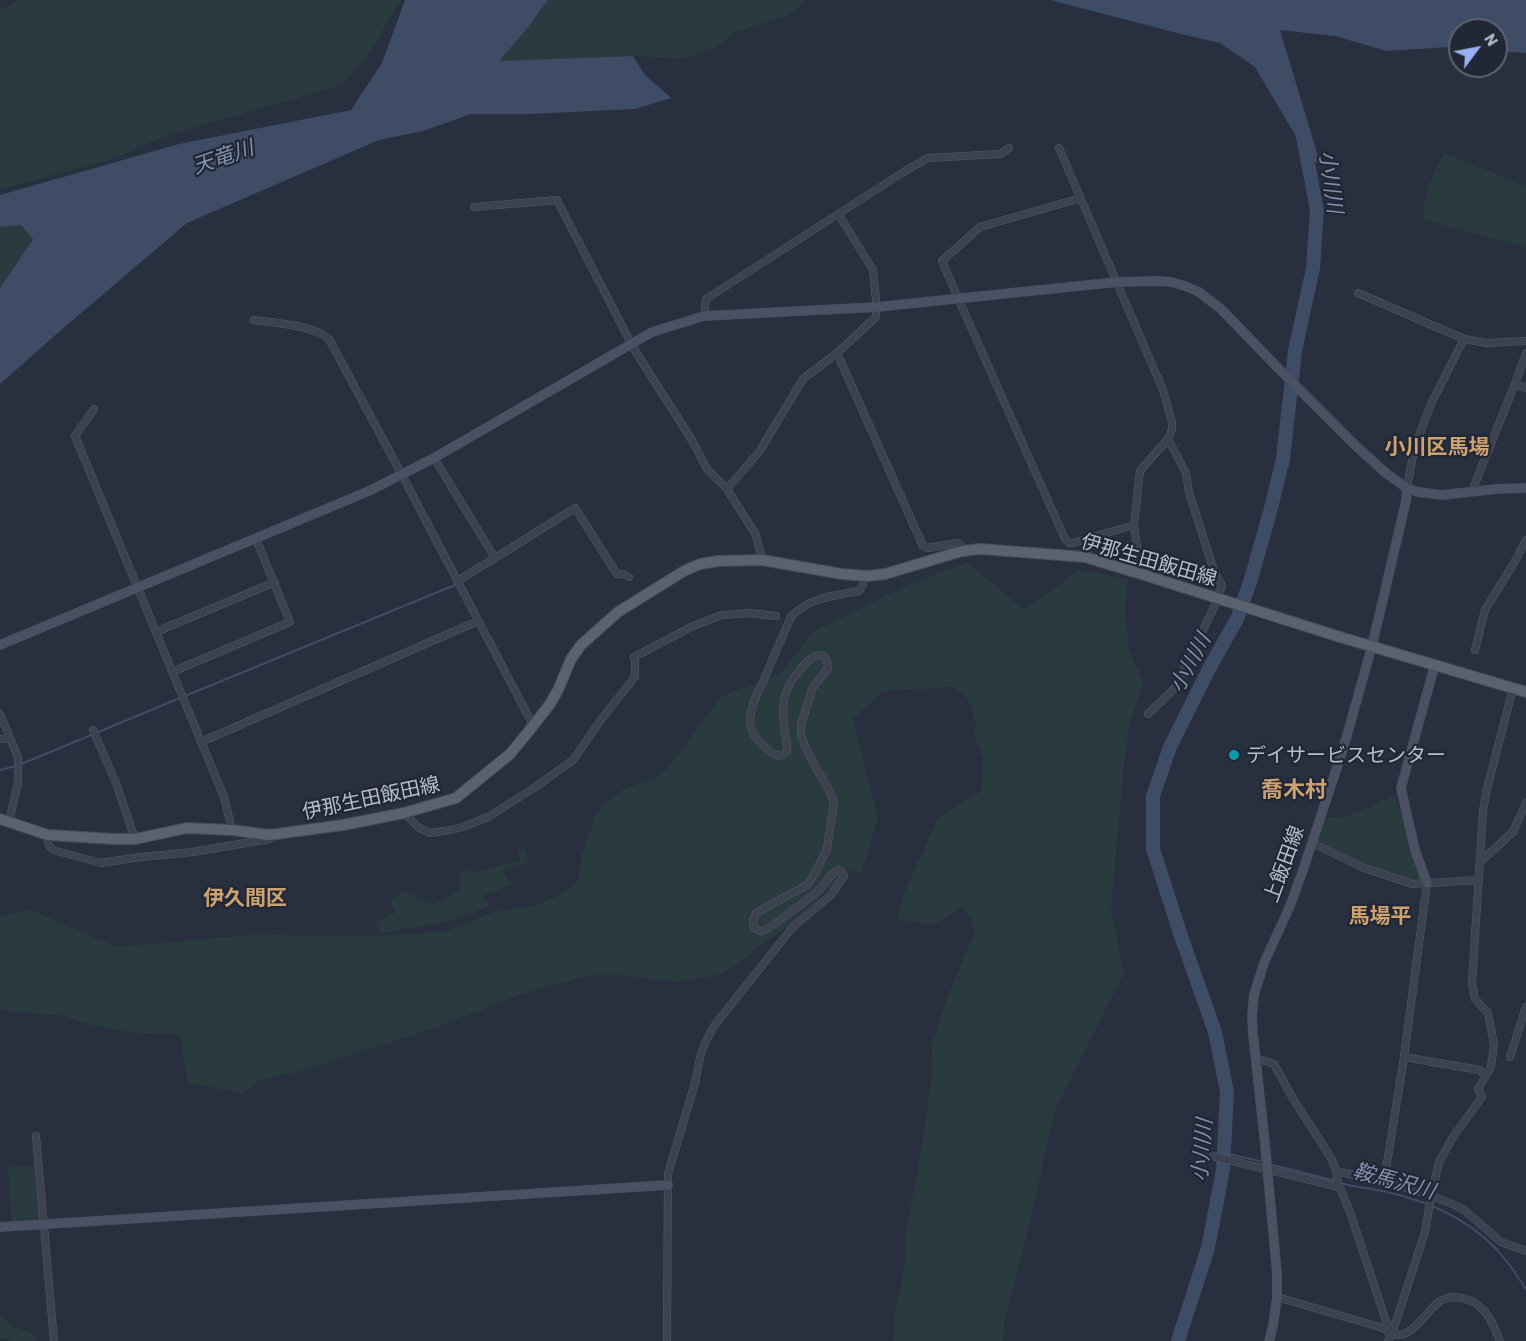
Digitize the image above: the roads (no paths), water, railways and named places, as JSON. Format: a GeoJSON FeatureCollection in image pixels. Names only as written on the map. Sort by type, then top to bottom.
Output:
{"type":"FeatureCollection","features":[{"type":"Feature","properties":{"kind":"main road","name":"伊那生田飯田線"},"geometry":{"type":"LineString","coordinates":[[5,820],[48,835],[135,839],[187,828],[232,830],[269,835],[343,825],[404,813],[456,798],[510,754],[550,704],[571,659],[582,645],[618,612],[684,572],[700,564],[718,561],[762,560],[842,574],[868,576],[885,574],[963,551],[981,549],[1084,557],[1142,573],[1218,600],[1258,610],[1526,692]]}},
{"type":"Feature","properties":{"kind":"street"},"geometry":{"type":"LineString","coordinates":[[704,316],[706,299],[928,158],[1001,153],[1009,148]]}},
{"type":"Feature","properties":{"kind":"street"},"geometry":{"type":"LineString","coordinates":[[1059,148],[1163,390],[1172,422],[1172,430],[1168,439],[1140,471],[1134,525],[1142,573]]}},
{"type":"Feature","properties":{"kind":"street"},"geometry":{"type":"LineString","coordinates":[[1081,198],[980,227],[942,261],[1065,539],[1073,543],[1134,525]]}},
{"type":"Feature","properties":{"kind":"street"},"geometry":{"type":"LineString","coordinates":[[474,207],[557,200],[632,344],[693,442],[707,469],[727,489],[756,535],[762,560]]}},
{"type":"Feature","properties":{"kind":"street"},"geometry":{"type":"LineString","coordinates":[[727,489],[759,452],[803,379],[837,353],[876,317],[873,270],[838,215]]}},
{"type":"Feature","properties":{"kind":"street"},"geometry":{"type":"LineString","coordinates":[[0,645],[369,491],[434,458],[652,332],[704,316],[877,307],[1117,282],[1172,282],[1185,285],[1210,299],[1376,465],[1407,488],[1432,495],[1526,488]]}},
{"type":"Feature","properties":{"kind":"street"},"geometry":{"type":"LineString","coordinates":[[1358,293],[1464,339],[1487,343],[1526,341]]}},
{"type":"Feature","properties":{"kind":"street"},"geometry":{"type":"LineString","coordinates":[[254,320],[313,330],[329,339],[533,725]]}},
{"type":"Feature","properties":{"kind":"street"},"geometry":{"type":"LineString","coordinates":[[1407,488],[1414,449],[1431,404],[1464,339]]}},
{"type":"Feature","properties":{"kind":"street"},"geometry":{"type":"LineString","coordinates":[[837,353],[923,546],[927,549],[958,543],[963,551]]}},
{"type":"Feature","properties":{"kind":"street"},"geometry":{"type":"LineString","coordinates":[[1472,491],[1526,353]]}},
{"type":"Feature","properties":{"kind":"street"},"geometry":{"type":"LineString","coordinates":[[1515,384],[1526,388]]}},
{"type":"Feature","properties":{"kind":"street"},"geometry":{"type":"LineString","coordinates":[[94,409],[75,436],[224,797],[232,830]]}},
{"type":"Feature","properties":{"kind":"street"},"geometry":{"type":"LineString","coordinates":[[1148,714],[1175,687],[1218,600],[1222,586],[1214,571],[1189,492],[1186,473],[1168,439]]}},
{"type":"Feature","properties":{"kind":"street"},"geometry":{"type":"LineString","coordinates":[[434,458],[495,558]]}},
{"type":"Feature","properties":{"kind":"street","name":"上飯田線"},"geometry":{"type":"LineString","coordinates":[[1269,1341],[1277,1297],[1266,1151],[1252,1016],[1257,981],[1290,906],[1344,746],[1372,646],[1406,501],[1407,488]]}},
{"type":"Feature","properties":{"kind":"street"},"geometry":{"type":"LineString","coordinates":[[457,581],[575,508],[617,574],[628,577]]}},
{"type":"Feature","properties":{"kind":"street"},"geometry":{"type":"LineString","coordinates":[[172,672],[290,622],[256,539]]}},
{"type":"Feature","properties":{"kind":"street"},"geometry":{"type":"LineString","coordinates":[[1475,650],[1485,610],[1526,540]]}},
{"type":"Feature","properties":{"kind":"street"},"geometry":{"type":"LineString","coordinates":[[156,632],[275,582]]}},
{"type":"Feature","properties":{"kind":"street"},"geometry":{"type":"LineString","coordinates":[[667,1341],[668,1174],[695,1083],[701,1053],[714,1026],[792,928],[831,895],[844,876],[838,870],[819,890],[765,931],[754,928],[753,921],[756,912],[807,885],[827,849],[834,802],[801,736],[801,724],[813,687],[828,668],[828,661],[819,654],[814,657],[804,665],[786,691],[782,714],[787,752],[779,756],[773,754],[756,737],[751,731],[751,712],[791,617],[808,603],[859,591],[863,584]]}},
{"type":"Feature","properties":{"kind":"street"},"geometry":{"type":"LineString","coordinates":[[404,813],[419,828],[430,833],[466,826],[490,816],[573,760],[634,677],[634,657],[693,626],[722,615],[751,613],[776,616]]}},
{"type":"Feature","properties":{"kind":"street"},"geometry":{"type":"LineString","coordinates":[[201,742],[478,621]]}},
{"type":"Feature","properties":{"kind":"street"},"geometry":{"type":"LineString","coordinates":[[1384,1182],[1404,1057],[1427,884],[1415,850],[1401,788],[1435,664]]}},
{"type":"Feature","properties":{"kind":"street"},"geometry":{"type":"LineString","coordinates":[[1390,1339],[1425,1232],[1439,1162],[1453,1137],[1482,1097],[1478,1089],[1491,1067],[1494,1045],[1488,1013],[1475,999],[1472,983],[1483,811],[1513,688]]}},
{"type":"Feature","properties":{"kind":"street"},"geometry":{"type":"LineString","coordinates":[[0,714],[18,758],[18,782],[5,820]]}},
{"type":"Feature","properties":{"kind":"street"},"geometry":{"type":"LineString","coordinates":[[94,732],[116,783],[135,839]]}},
{"type":"Feature","properties":{"kind":"street"},"geometry":{"type":"LineString","coordinates":[[0,739],[10,738]]}},
{"type":"Feature","properties":{"kind":"street"},"geometry":{"type":"LineString","coordinates":[[1480,862],[1513,832],[1526,803]]}},
{"type":"Feature","properties":{"kind":"street"},"geometry":{"type":"LineString","coordinates":[[48,835],[48,844],[52,850],[101,863],[269,839],[277,834]]}},
{"type":"Feature","properties":{"kind":"street"},"geometry":{"type":"LineString","coordinates":[[1312,843],[1364,868],[1412,884],[1479,880]]}},
{"type":"Feature","properties":{"kind":"street"},"geometry":{"type":"LineString","coordinates":[[1510,1057],[1526,1007]]}},
{"type":"Feature","properties":{"kind":"street"},"geometry":{"type":"LineString","coordinates":[[1404,1057],[1480,1070],[1485,1077]]}},
{"type":"Feature","properties":{"kind":"street"},"geometry":{"type":"LineString","coordinates":[[1256,1058],[1274,1064],[1331,1158],[1390,1339]]}},
{"type":"Feature","properties":{"kind":"street"},"geometry":{"type":"LineString","coordinates":[[36,1136],[54,1341]]}},
{"type":"Feature","properties":{"kind":"street"},"geometry":{"type":"LineString","coordinates":[[1205,1154],[1339,1187]]}},
{"type":"Feature","properties":{"kind":"street"},"geometry":{"type":"LineString","coordinates":[[1336,1171],[1384,1182],[1464,1210],[1501,1242],[1526,1251]]}},
{"type":"Feature","properties":{"kind":"street"},"geometry":{"type":"LineString","coordinates":[[0,1227],[668,1185]]}},
{"type":"Feature","properties":{"kind":"street"},"geometry":{"type":"LineString","coordinates":[[1390,1339],[1409,1332],[1440,1301],[1455,1296],[1483,1309],[1492,1321],[1500,1341]]}},
{"type":"Feature","properties":{"kind":"street"},"geometry":{"type":"LineString","coordinates":[[1277,1297],[1383,1328],[1390,1339]]}},
{"type":"Feature","properties":{"kind":"water","name":"天竜川"},"geometry":{"type":"Polygon","coordinates":[[[405,0],[548,0],[499,61],[633,56],[644,74],[671,98],[635,109],[471,114],[423,131],[379,140],[187,223],[0,384],[0,288],[33,239],[21,225],[0,227],[0,195],[179,144],[351,110],[382,63],[405,0]]]}},
{"type":"Feature","properties":{"kind":"water"},"geometry":{"type":"Polygon","coordinates":[[[1050,0],[1526,0],[1526,53],[1508,52],[1508,18],[1448,18],[1448,47],[1387,51],[1335,36],[1280,30],[1320,163],[1311,162],[1255,67],[1220,43],[1050,0]]]}},
{"type":"Feature","properties":{"kind":"waterway","name":"小川川"},"geometry":{"type":"LineString","coordinates":[[1178,1341],[1208,1248],[1223,1170],[1227,1092],[1215,1032],[1153,849],[1153,796],[1170,747],[1237,619],[1251,579],[1283,459],[1295,351],[1313,268],[1317,210],[1303,137]]}},
{"type":"Feature","properties":{"kind":"waterway"},"geometry":{"type":"LineString","coordinates":[[185,696],[455,585]]}},
{"type":"Feature","properties":{"kind":"waterway"},"geometry":{"type":"LineString","coordinates":[[0,770],[19,765],[180,698]]}},
{"type":"Feature","properties":{"kind":"waterway","name":"鞍馬沢川"},"geometry":{"type":"LineString","coordinates":[[1224,1153],[1264,1162]]}},
{"type":"Feature","properties":{"kind":"waterway","name":"鞍馬沢川"},"geometry":{"type":"LineString","coordinates":[[1269,1164],[1336,1181]]}},
{"type":"Feature","properties":{"kind":"waterway","name":"鞍馬沢川"},"geometry":{"type":"LineString","coordinates":[[1341,1183],[1400,1195],[1452,1215],[1496,1249],[1526,1289]]}},
{"type":"Feature","properties":{"kind":"place","name":"デイサービスセンター"},"geometry":{"type":"Point","coordinates":[1234,755]}},
{"type":"Feature","properties":{"kind":"district","name":"小川区馬場"},"geometry":{"type":"Point","coordinates":[1437,447]}},
{"type":"Feature","properties":{"kind":"district","name":"喬木村"},"geometry":{"type":"Point","coordinates":[1294,790]}},
{"type":"Feature","properties":{"kind":"district","name":"伊久間区"},"geometry":{"type":"Point","coordinates":[245,898]}},
{"type":"Feature","properties":{"kind":"district","name":"馬場平"},"geometry":{"type":"Point","coordinates":[1380,916]}}]}
